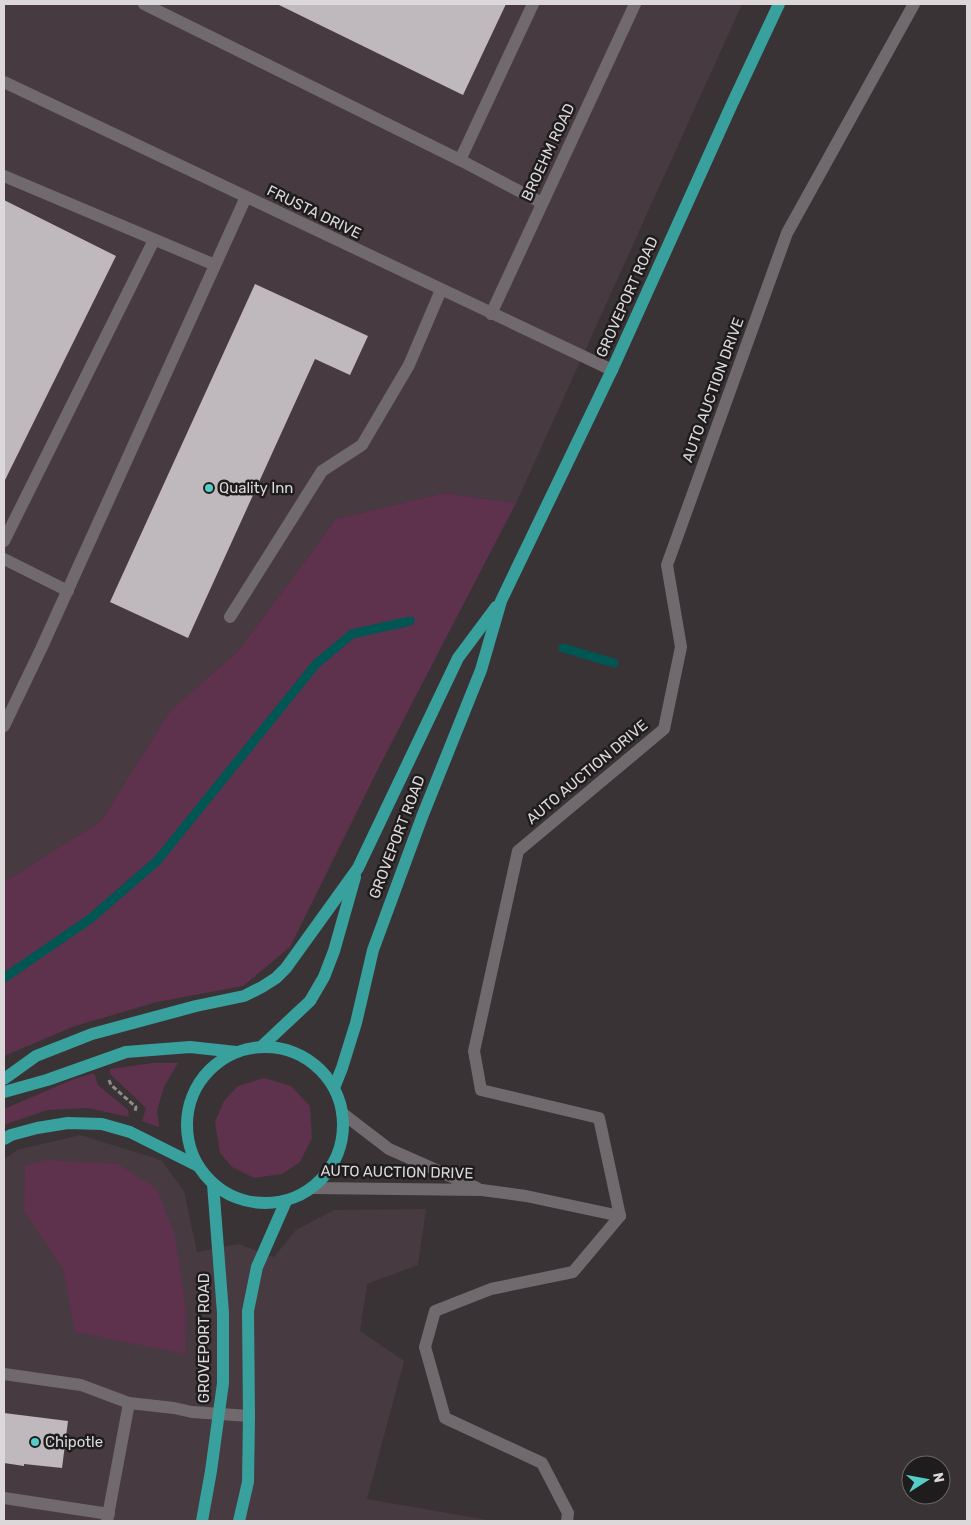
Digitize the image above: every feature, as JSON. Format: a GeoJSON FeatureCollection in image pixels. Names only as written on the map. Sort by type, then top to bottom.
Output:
{"type":"FeatureCollection","features":[{"type":"Feature","properties":{"kind":"main road","name":"GROVEPORT ROAD"},"geometry":{"type":"LineString","coordinates":[[334,1088],[356,1023],[373,950],[422,817],[481,670],[501,601],[612,370],[779,4]]}},
{"type":"Feature","properties":{"kind":"main road","name":"GROVEPORT ROAD"},"geometry":{"type":"LineString","coordinates":[[261,1047],[310,1001],[324,977],[334,951],[358,868],[458,658],[501,601]]}},
{"type":"Feature","properties":{"kind":"main road","name":"GROVEPORT ROAD"},"geometry":{"type":"LineString","coordinates":[[4,1079],[36,1056],[92,1034],[196,1006],[244,996],[262,987],[276,978],[286,968],[358,868]]}},
{"type":"Feature","properties":{"kind":"main road"},"geometry":{"type":"LineString","coordinates":[[4,1092],[47,1080],[126,1052],[190,1047],[236,1052],[261,1047],[283,1049],[303,1057],[320,1070],[334,1088],[342,1113],[342,1134],[337,1154],[327,1173],[312,1188],[299,1196],[286,1201],[265,1204],[245,1201],[226,1194],[213,1184],[198,1166],[187,1135],[188,1109],[198,1085],[213,1067],[236,1052]]}},
{"type":"Feature","properties":{"kind":"main road"},"geometry":{"type":"LineString","coordinates":[[4,1138],[37,1128],[68,1123],[102,1124],[130,1132],[198,1166]]}},
{"type":"Feature","properties":{"kind":"main road","name":"GROVEPORT ROAD"},"geometry":{"type":"LineString","coordinates":[[204,1517],[224,1383],[223,1313],[213,1184]]}},
{"type":"Feature","properties":{"kind":"main road"},"geometry":{"type":"LineString","coordinates":[[239,1521],[248,1482],[248,1310],[257,1267],[286,1201]]}},
{"type":"Feature","properties":{"kind":"street"},"geometry":{"type":"LineString","coordinates":[[144,4],[460,160],[542,203]]}},
{"type":"Feature","properties":{"kind":"street"},"geometry":{"type":"LineString","coordinates":[[460,160],[533,4]]}},
{"type":"Feature","properties":{"kind":"street","name":"BROEHM ROAD"},"geometry":{"type":"LineString","coordinates":[[491,314],[635,4]]}},
{"type":"Feature","properties":{"kind":"street","name":"AUTO AUCTION DRIVE"},"geometry":{"type":"LineString","coordinates":[[312,1188],[482,1190],[526,1196],[620,1216],[599,1118],[481,1090],[474,1051],[518,851],[664,730],[681,647],[667,565],[787,233],[914,4]]}},
{"type":"Feature","properties":{"kind":"street","name":"FRUSTA DRIVE"},"geometry":{"type":"LineString","coordinates":[[4,82],[612,370]]}},
{"type":"Feature","properties":{"kind":"street"},"geometry":{"type":"LineString","coordinates":[[4,176],[215,265]]}},
{"type":"Feature","properties":{"kind":"street"},"geometry":{"type":"LineString","coordinates":[[4,726],[68,591],[246,197]]}},
{"type":"Feature","properties":{"kind":"street"},"geometry":{"type":"LineString","coordinates":[[4,541],[154,240]]}},
{"type":"Feature","properties":{"kind":"street"},"geometry":{"type":"LineString","coordinates":[[230,617],[322,471],[362,445],[409,365],[441,290]]}},
{"type":"Feature","properties":{"kind":"street"},"geometry":{"type":"LineString","coordinates":[[4,559],[68,591]]}},
{"type":"Feature","properties":{"kind":"street","name":"AUTO AUCTION DRIVE"},"geometry":{"type":"LineString","coordinates":[[342,1113],[390,1149],[482,1190]]}},
{"type":"Feature","properties":{"kind":"street"},"geometry":{"type":"LineString","coordinates":[[567,1521],[568,1512],[542,1463],[445,1418],[425,1347],[435,1311],[491,1289],[573,1272],[620,1216]]}},
{"type":"Feature","properties":{"kind":"street"},"geometry":{"type":"LineString","coordinates":[[4,1374],[81,1385],[129,1403],[192,1412],[249,1416]]}},
{"type":"Feature","properties":{"kind":"street"},"geometry":{"type":"LineString","coordinates":[[4,1498],[108,1518],[129,1403]]}},
{"type":"Feature","properties":{"kind":"path"},"geometry":{"type":"LineString","coordinates":[[108,1079],[111,1085],[136,1108],[134,1118]]}},
{"type":"Feature","properties":{"kind":"shaded area"},"geometry":{"type":"Polygon","coordinates":[[[4,4],[742,4],[516,503],[444,493],[336,519],[239,650],[170,711],[101,821],[4,882],[4,4]]]}},
{"type":"Feature","properties":{"kind":"shaded area"},"geometry":{"type":"Polygon","coordinates":[[[444,493],[516,503],[380,765],[290,947],[243,986],[157,1002],[75,1026],[4,1056],[4,882],[101,821],[170,711],[239,650],[336,519],[444,493]]]}},
{"type":"Feature","properties":{"kind":"shaded area"},"geometry":{"type":"Polygon","coordinates":[[[153,1063],[178,1063],[164,1087],[157,1110],[159,1127],[142,1121],[146,1108],[110,1074],[110,1069],[153,1063]]]}},
{"type":"Feature","properties":{"kind":"shaded area"},"geometry":{"type":"Polygon","coordinates":[[[94,1073],[98,1085],[128,1110],[129,1117],[88,1108],[47,1110],[4,1125],[4,1109],[74,1079],[94,1073]]]}},
{"type":"Feature","properties":{"kind":"shaded area"},"geometry":{"type":"Polygon","coordinates":[[[264,1078],[291,1086],[310,1106],[312,1138],[300,1162],[282,1174],[254,1178],[232,1167],[220,1153],[215,1122],[224,1101],[238,1086],[264,1078]]]}},
{"type":"Feature","properties":{"kind":"shaded area"},"geometry":{"type":"Polygon","coordinates":[[[80,1135],[161,1160],[184,1191],[197,1252],[238,1244],[274,1257],[296,1230],[334,1210],[426,1209],[418,1265],[367,1284],[360,1331],[404,1361],[367,1499],[493,1521],[4,1521],[4,1159],[17,1150],[80,1135]]]}},
{"type":"Feature","properties":{"kind":"shaded area"},"geometry":{"type":"Polygon","coordinates":[[[46,1160],[118,1164],[157,1189],[175,1236],[186,1310],[185,1354],[75,1332],[63,1269],[24,1211],[25,1166],[46,1160]]]}},
{"type":"Feature","properties":{"kind":"building"},"geometry":{"type":"Polygon","coordinates":[[[277,4],[506,4],[463,95],[277,4]]]}},
{"type":"Feature","properties":{"kind":"building"},"geometry":{"type":"Polygon","coordinates":[[[4,200],[116,256],[4,482],[4,200]]]}},
{"type":"Feature","properties":{"kind":"building","name":"Quality Inn"},"geometry":{"type":"Polygon","coordinates":[[[255,284],[368,336],[350,375],[315,359],[188,638],[110,602],[255,284]]]}},
{"type":"Feature","properties":{"kind":"building","name":"Chipotle"},"geometry":{"type":"Polygon","coordinates":[[[4,1413],[68,1421],[62,1468],[4,1463],[4,1413]]]}},
{"type":"Feature","properties":{"kind":"waterway"},"geometry":{"type":"LineString","coordinates":[[4,978],[90,919],[157,861],[316,664],[352,634],[410,621]]}},
{"type":"Feature","properties":{"kind":"waterway"},"geometry":{"type":"LineString","coordinates":[[563,648],[614,663]]}},
{"type":"Feature","properties":{"kind":"place","name":"Quality Inn"},"geometry":{"type":"Point","coordinates":[209,488]}},
{"type":"Feature","properties":{"kind":"place","name":"Chipotle"},"geometry":{"type":"Point","coordinates":[35,1442]}}]}
